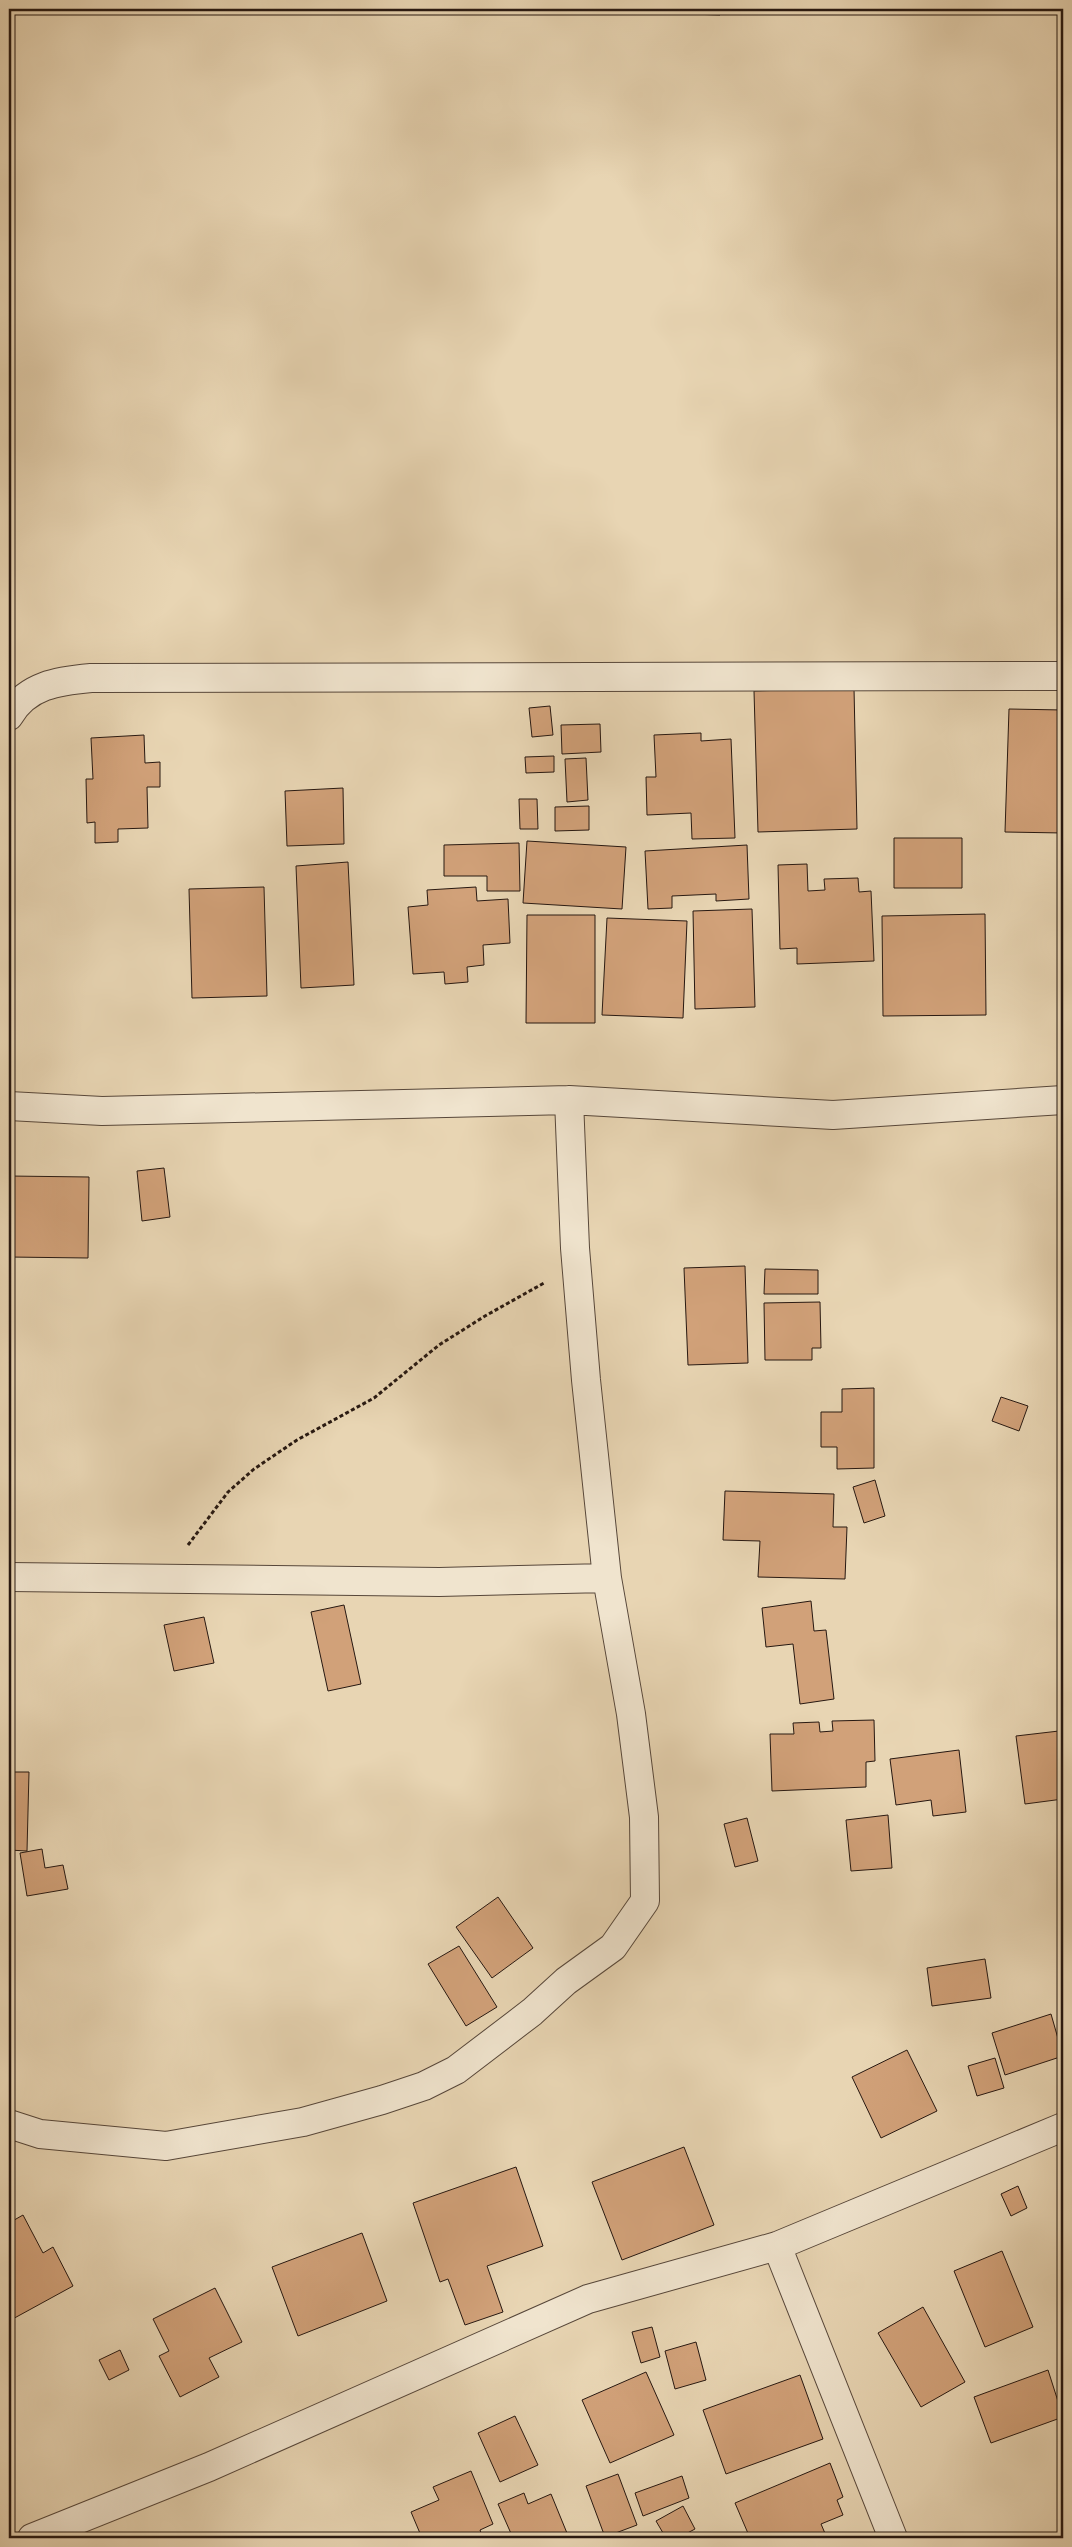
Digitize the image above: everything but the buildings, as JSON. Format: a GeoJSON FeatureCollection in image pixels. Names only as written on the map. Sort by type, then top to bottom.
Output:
{"type":"FeatureCollection","features":[{"type":"Feature","properties":{"kind":"street"},"geometry":{"type":"LineString","coordinates":[[9,716],[27,696],[56,681],[91,678],[1063,676]]}},
{"type":"Feature","properties":{"kind":"street"},"geometry":{"type":"LineString","coordinates":[[9,2124],[40,2134],[166,2146],[302,2122],[382,2100],[424,2086],[456,2070],[532,2012],[566,1981],[613,1947],[645,1901],[644,1817],[632,1714],[607,1578],[586,1380],[577,1264],[569,1100]]}},
{"type":"Feature","properties":{"kind":"street"},"geometry":{"type":"LineString","coordinates":[[9,1106],[102,1111],[569,1100],[833,1116],[1063,1100]]}},
{"type":"Feature","properties":{"kind":"street"},"geometry":{"type":"LineString","coordinates":[[9,1576],[439,1582],[607,1578]]}},
{"type":"Feature","properties":{"kind":"street"},"geometry":{"type":"LineString","coordinates":[[32,2538],[208,2467],[588,2299],[777,2246],[1063,2127]]}},
{"type":"Feature","properties":{"kind":"street"},"geometry":{"type":"LineString","coordinates":[[777,2246],[893,2538]]}},
{"type":"Feature","properties":{"kind":"path"},"geometry":{"type":"LineString","coordinates":[[168,1577],[200,1527],[222,1499],[254,1469],[298,1440],[374,1398],[439,1346],[486,1316],[577,1264]]}}]}
